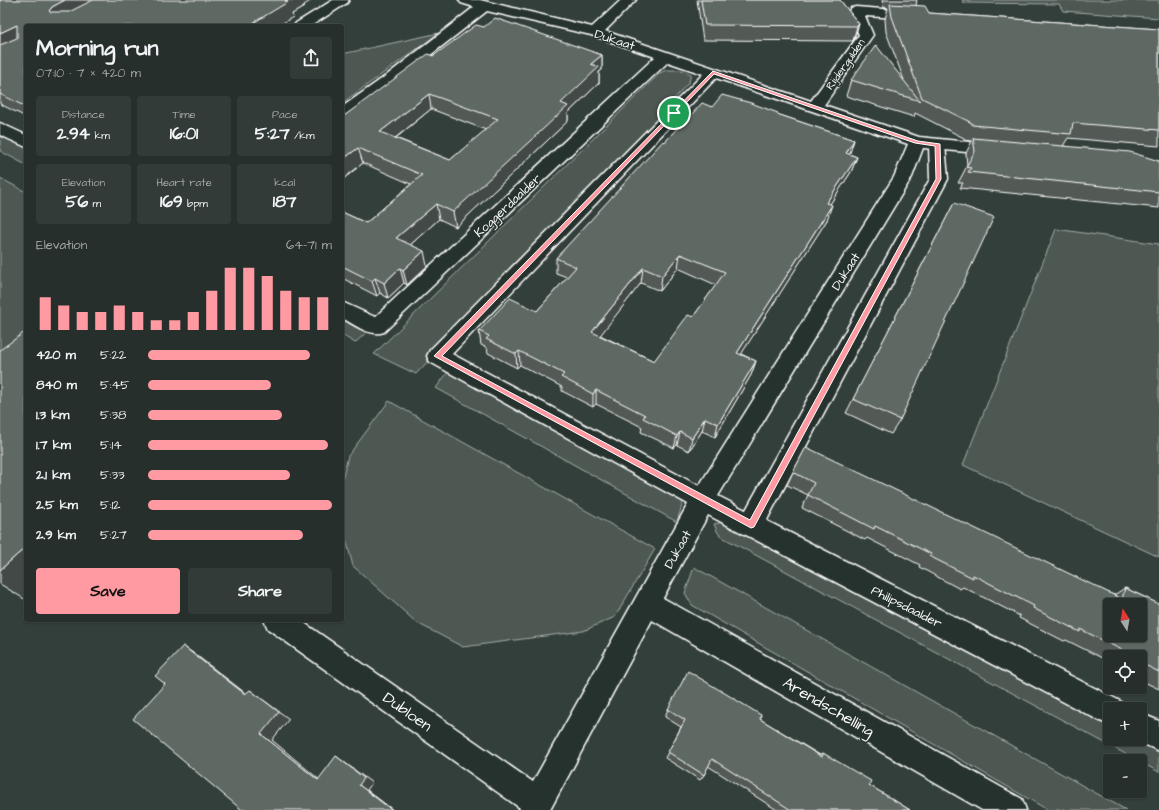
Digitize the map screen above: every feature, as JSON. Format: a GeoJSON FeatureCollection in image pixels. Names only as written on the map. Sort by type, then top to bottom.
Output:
{"type":"FeatureCollection","features":[{"type":"Feature","properties":{"kind":"street"},"geometry":{"type":"LineString","coordinates":[[304,24],[342,0]]}},
{"type":"Feature","properties":{"kind":"street"},"geometry":{"type":"LineString","coordinates":[[595,32],[629,0]]}},
{"type":"Feature","properties":{"kind":"street"},"geometry":{"type":"LineString","coordinates":[[344,113],[392,78],[475,3]]}},
{"type":"Feature","properties":{"kind":"street","name":"Dukaat"},"geometry":{"type":"LineString","coordinates":[[475,3],[595,32],[917,142],[903,177],[703,500],[536,806]]}},
{"type":"Feature","properties":{"kind":"street","name":"Rijdergulden"},"geometry":{"type":"LineString","coordinates":[[814,108],[866,35],[854,6],[933,16]]}},
{"type":"Feature","properties":{"kind":"street","name":"Koggerdaalder"},"geometry":{"type":"LineString","coordinates":[[344,309],[377,327],[665,56]]}},
{"type":"Feature","properties":{"kind":"street","name":"Philipsdaalder"},"geometry":{"type":"LineString","coordinates":[[713,73],[437,356],[703,500],[1103,707]]}},
{"type":"Feature","properties":{"kind":"street"},"geometry":{"type":"LineString","coordinates":[[0,128],[24,141]]}},
{"type":"Feature","properties":{"kind":"street"},"geometry":{"type":"LineString","coordinates":[[917,142],[1017,152]]}},
{"type":"Feature","properties":{"kind":"street"},"geometry":{"type":"LineString","coordinates":[[751,525],[939,179],[938,144]]}},
{"type":"Feature","properties":{"kind":"street","name":"Arendschelling"},"geometry":{"type":"LineString","coordinates":[[647,603],[1011,810]]}},
{"type":"Feature","properties":{"kind":"street","name":"Dubloen"},"geometry":{"type":"LineString","coordinates":[[280,622],[536,806]]}},
{"type":"Feature","properties":{"kind":"street"},"geometry":{"type":"LineString","coordinates":[[1147,731],[1159,737]]}},
{"type":"Feature","properties":{"kind":"shaded area"},"geometry":{"type":"Polygon","coordinates":[[[962,0],[1159,0],[1159,18],[1063,11],[1059,4],[964,3],[962,0]]]}},
{"type":"Feature","properties":{"kind":"shaded area"},"geometry":{"type":"Polygon","coordinates":[[[439,33],[344,102],[344,54],[439,33]]]}},
{"type":"Feature","properties":{"kind":"shaded area"},"geometry":{"type":"Polygon","coordinates":[[[666,70],[681,70],[691,74],[689,82],[646,131],[416,374],[374,354],[660,73],[666,70]]]}},
{"type":"Feature","properties":{"kind":"shaded area"},"geometry":{"type":"Polygon","coordinates":[[[0,129],[24,142],[24,164],[0,151],[0,129]]]}},
{"type":"Feature","properties":{"kind":"shaded area"},"geometry":{"type":"Polygon","coordinates":[[[0,178],[24,191],[24,335],[0,353],[0,178]]]}},
{"type":"Feature","properties":{"kind":"shaded area"},"geometry":{"type":"Polygon","coordinates":[[[1056,229],[1159,244],[1159,557],[963,465],[1056,229]]]}},
{"type":"Feature","properties":{"kind":"shaded area"},"geometry":{"type":"Polygon","coordinates":[[[344,313],[372,327],[355,343],[344,336],[344,313]]]}},
{"type":"Feature","properties":{"kind":"shaded area"},"geometry":{"type":"Polygon","coordinates":[[[448,372],[684,498],[677,522],[436,388],[448,372]]]}},
{"type":"Feature","properties":{"kind":"shaded area"},"geometry":{"type":"Polygon","coordinates":[[[389,401],[655,549],[615,617],[583,631],[463,647],[417,623],[353,566],[344,532],[344,473],[348,456],[389,401]]]}},
{"type":"Feature","properties":{"kind":"shaded area"},"geometry":{"type":"Polygon","coordinates":[[[729,521],[1103,718],[1103,742],[722,537],[718,533],[714,524],[729,521]]]}},
{"type":"Feature","properties":{"kind":"shaded area"},"geometry":{"type":"Polygon","coordinates":[[[694,567],[1126,810],[1048,810],[692,605],[685,593],[694,567]]]}},
{"type":"Feature","properties":{"kind":"shaded area"},"geometry":{"type":"Polygon","coordinates":[[[1147,742],[1159,748],[1159,772],[1147,766],[1147,754],[1126,754],[1111,746],[1147,746],[1147,742]]]}},
{"type":"Feature","properties":{"kind":"building"},"geometry":{"type":"Polygon","coordinates":[[[0,0],[65,0],[52,7],[49,11],[50,12],[69,12],[93,0],[286,0],[285,1],[288,2],[251,24],[24,24],[24,106],[0,94],[0,45],[17,38],[17,25],[0,33],[0,0]]]}},
{"type":"Feature","properties":{"kind":"building"},"geometry":{"type":"Polygon","coordinates":[[[701,0],[840,0],[859,24],[857,26],[705,25],[701,0]]]}},
{"type":"Feature","properties":{"kind":"building"},"geometry":{"type":"Polygon","coordinates":[[[890,4],[925,6],[929,13],[1159,29],[1159,130],[1073,123],[1071,134],[972,125],[972,123],[922,98],[892,17],[890,4]]]}},
{"type":"Feature","properties":{"kind":"building"},"geometry":{"type":"Polygon","coordinates":[[[495,18],[602,55],[591,64],[599,67],[561,103],[568,106],[453,212],[436,204],[396,238],[424,251],[403,270],[400,268],[384,283],[375,278],[372,281],[344,267],[344,213],[366,223],[422,175],[358,148],[344,158],[344,116],[428,54],[433,56],[476,25],[484,27],[495,18]],[[429,94],[380,132],[450,160],[498,119],[429,94]]]}},
{"type":"Feature","properties":{"kind":"building"},"geometry":{"type":"Polygon","coordinates":[[[876,45],[920,101],[851,80],[876,45]]]}},
{"type":"Feature","properties":{"kind":"building"},"geometry":{"type":"Polygon","coordinates":[[[722,95],[751,103],[778,113],[777,114],[854,140],[846,153],[857,157],[826,203],[832,205],[737,353],[756,361],[718,424],[705,418],[692,438],[680,432],[677,436],[643,418],[645,415],[596,390],[593,394],[561,377],[564,374],[519,351],[516,354],[486,339],[489,336],[479,331],[510,298],[537,311],[576,267],[556,258],[663,141],[665,142],[702,103],[712,107],[722,95]],[[680,254],[662,276],[643,268],[592,332],[654,361],[688,315],[693,317],[725,272],[680,254]]]}},
{"type":"Feature","properties":{"kind":"building"},"geometry":{"type":"Polygon","coordinates":[[[973,138],[1130,152],[1159,161],[1159,192],[968,172],[971,168],[966,167],[975,151],[973,138]]]}},
{"type":"Feature","properties":{"kind":"building"},"geometry":{"type":"Polygon","coordinates":[[[954,203],[994,217],[900,420],[853,399],[954,203]]]}},
{"type":"Feature","properties":{"kind":"building"},"geometry":{"type":"Polygon","coordinates":[[[24,332],[24,549],[0,570],[0,350],[24,332]]]}},
{"type":"Feature","properties":{"kind":"building"},"geometry":{"type":"Polygon","coordinates":[[[806,447],[1120,598],[1103,598],[1103,640],[1080,629],[1080,632],[1033,608],[1034,606],[973,575],[973,578],[929,556],[931,554],[875,526],[874,529],[808,495],[814,483],[793,472],[806,447]]]}},
{"type":"Feature","properties":{"kind":"building"},"geometry":{"type":"Polygon","coordinates":[[[1125,588],[1146,598],[1122,598],[1125,588]]]}},
{"type":"Feature","properties":{"kind":"building"},"geometry":{"type":"Polygon","coordinates":[[[1147,598],[1159,604],[1159,672],[1147,666],[1147,650],[1122,650],[1106,642],[1147,642],[1147,598]]]}},
{"type":"Feature","properties":{"kind":"building"},"geometry":{"type":"Polygon","coordinates":[[[183,646],[245,694],[250,690],[279,712],[261,734],[318,780],[336,756],[364,778],[359,785],[392,810],[242,810],[133,719],[165,684],[155,676],[183,646]]]}},
{"type":"Feature","properties":{"kind":"building"},"geometry":{"type":"Polygon","coordinates":[[[688,671],[761,715],[760,719],[822,757],[823,753],[871,781],[869,785],[910,810],[791,810],[712,759],[704,775],[668,752],[685,720],[668,709],[688,671]]]}},
{"type":"Feature","properties":{"kind":"route"},"geometry":{"type":"LineString","coordinates":[[713,73],[917,142],[938,144],[939,179],[751,525],[437,356],[674,113],[713,73]]}}]}
